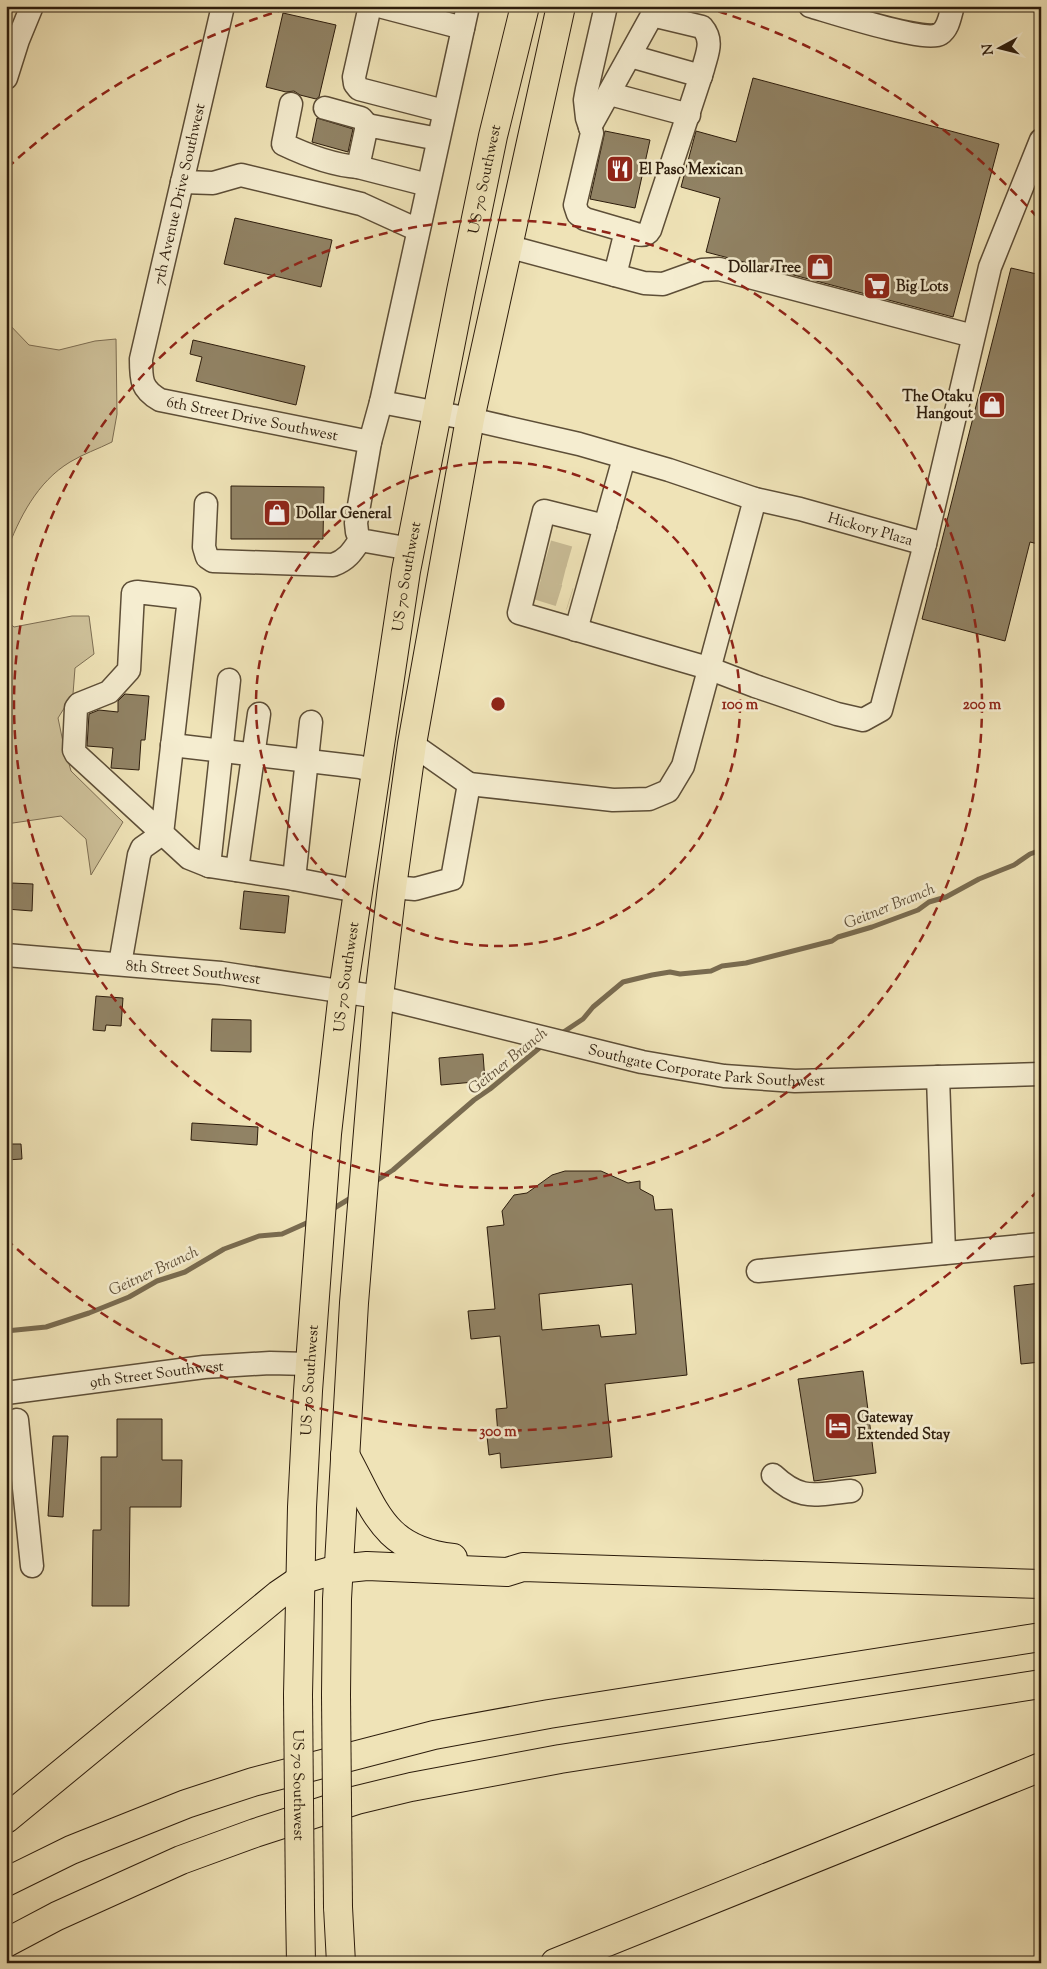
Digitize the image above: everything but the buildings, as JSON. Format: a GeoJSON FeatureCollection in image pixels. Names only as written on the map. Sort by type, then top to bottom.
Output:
{"type":"FeatureCollection","features":[{"type":"Feature","properties":{"kind":"main road","name":"US 70 Southwest"},"geometry":{"type":"LineString","coordinates":[[301,1963],[298,1695],[300,1580],[309,1364],[327,1134],[343,992],[411,549],[493,136],[525,6]]}},
{"type":"Feature","properties":{"kind":"main road"},"geometry":{"type":"LineString","coordinates":[[341,1963],[338,1907],[336,1695],[338,1569],[354,1303],[379,997],[412,744],[470,419],[561,6]]}},
{"type":"Feature","properties":{"kind":"main road"},"geometry":{"type":"LineString","coordinates":[[345,1455],[377,1516],[394,1536],[404,1543],[428,1553],[444,1557],[508,1561],[523,1567]]}},
{"type":"Feature","properties":{"kind":"main road"},"geometry":{"type":"LineString","coordinates":[[6,1819],[278,1595],[300,1580],[338,1569],[367,1566],[507,1572],[523,1567],[1041,1584]]}},
{"type":"Feature","properties":{"kind":"main road"},"geometry":{"type":"LineString","coordinates":[[6,1882],[71,1850],[186,1804],[253,1782],[434,1735],[558,1712],[1041,1637]]}},
{"type":"Feature","properties":{"kind":"main road"},"geometry":{"type":"LineString","coordinates":[[6,1943],[66,1912],[181,1860],[255,1833],[357,1800],[411,1786],[560,1759],[1041,1684]]}},
{"type":"Feature","properties":{"kind":"main road"},"geometry":{"type":"LineString","coordinates":[[556,1963],[1041,1767]]}},
{"type":"Feature","properties":{"kind":"street"},"geometry":{"type":"LineString","coordinates":[[6,78],[18,40],[32,6]]}},
{"type":"Feature","properties":{"kind":"street","name":"7th Avenue Drive Southwest"},"geometry":{"type":"LineString","coordinates":[[142,383],[141,359],[223,6]]}},
{"type":"Feature","properties":{"kind":"street"},"geometry":{"type":"LineString","coordinates":[[370,6],[354,84],[359,89],[444,111]]}},
{"type":"Feature","properties":{"kind":"street"},"geometry":{"type":"LineString","coordinates":[[379,6],[463,28]]}},
{"type":"Feature","properties":{"kind":"street"},"geometry":{"type":"LineString","coordinates":[[360,540],[356,524],[370,442],[381,402],[468,6]]}},
{"type":"Feature","properties":{"kind":"street"},"geometry":{"type":"LineString","coordinates":[[590,127],[651,18],[656,16],[702,27],[710,43],[701,76],[660,195],[650,230],[644,235],[585,219],[578,214],[575,205],[592,133],[590,127],[587,118],[586,88],[606,6]]}},
{"type":"Feature","properties":{"kind":"street"},"geometry":{"type":"LineString","coordinates":[[810,6],[910,34],[931,37],[939,35],[945,30],[953,6]]}},
{"type":"Feature","properties":{"kind":"street"},"geometry":{"type":"LineString","coordinates":[[630,56],[701,76]]}},
{"type":"Feature","properties":{"kind":"street"},"geometry":{"type":"LineString","coordinates":[[610,94],[689,115]]}},
{"type":"Feature","properties":{"kind":"street"},"geometry":{"type":"LineString","coordinates":[[291,104],[283,144],[308,156],[428,185]]}},
{"type":"Feature","properties":{"kind":"street"},"geometry":{"type":"LineString","coordinates":[[325,108],[361,118],[367,125],[438,139]]}},
{"type":"Feature","properties":{"kind":"street"},"geometry":{"type":"LineString","coordinates":[[358,167],[367,125]]}},
{"type":"Feature","properties":{"kind":"street","name":"Hickory Plaza"},"geometry":{"type":"LineString","coordinates":[[381,402],[437,412],[579,444],[669,470],[755,499],[800,509],[925,544],[990,267],[1041,140]]}},
{"type":"Feature","properties":{"kind":"street"},"geometry":{"type":"LineString","coordinates":[[182,182],[214,183],[241,175],[361,204],[418,230]]}},
{"type":"Feature","properties":{"kind":"street"},"geometry":{"type":"LineString","coordinates":[[615,275],[626,231]]}},
{"type":"Feature","properties":{"kind":"street"},"geometry":{"type":"LineString","coordinates":[[507,246],[644,283],[663,284],[702,270],[719,269],[973,336]]}},
{"type":"Feature","properties":{"kind":"street","name":"6th Street Drive Southwest"},"geometry":{"type":"LineString","coordinates":[[142,383],[149,394],[160,400],[370,442]]}},
{"type":"Feature","properties":{"kind":"street"},"geometry":{"type":"LineString","coordinates":[[576,630],[577,601],[585,570],[605,526],[624,458]]}},
{"type":"Feature","properties":{"kind":"street"},"geometry":{"type":"LineString","coordinates":[[412,744],[469,784],[613,800],[649,799],[668,790],[683,766],[755,499]]}},
{"type":"Feature","properties":{"kind":"street"},"geometry":{"type":"LineString","coordinates":[[206,504],[204,548],[207,557],[213,561],[333,564],[343,561],[350,556],[360,540]]}},
{"type":"Feature","properties":{"kind":"street"},"geometry":{"type":"LineString","coordinates":[[605,526],[544,511],[537,568],[518,613],[708,668],[837,714],[863,720],[881,710],[925,544]]}},
{"type":"Feature","properties":{"kind":"street"},"geometry":{"type":"LineString","coordinates":[[360,540],[411,549]]}},
{"type":"Feature","properties":{"kind":"street"},"geometry":{"type":"LineString","coordinates":[[120,964],[139,855],[142,848],[162,834],[189,598],[133,593],[129,670],[110,692],[80,704],[76,708],[74,745],[76,754],[118,791],[162,834],[185,855],[209,866],[358,891]]}},
{"type":"Feature","properties":{"kind":"street"},"geometry":{"type":"LineString","coordinates":[[209,866],[229,680]]}},
{"type":"Feature","properties":{"kind":"street"},"geometry":{"type":"LineString","coordinates":[[237,870],[259,714]]}},
{"type":"Feature","properties":{"kind":"street"},"geometry":{"type":"LineString","coordinates":[[294,879],[311,722]]}},
{"type":"Feature","properties":{"kind":"street"},"geometry":{"type":"LineString","coordinates":[[172,745],[360,767],[376,772]]}},
{"type":"Feature","properties":{"kind":"street"},"geometry":{"type":"LineString","coordinates":[[392,887],[415,889],[452,879],[469,784]]}},
{"type":"Feature","properties":{"kind":"street","name":"8th Street Southwest"},"geometry":{"type":"LineString","coordinates":[[6,956],[221,973],[379,997]]}},
{"type":"Feature","properties":{"kind":"street","name":"Southgate Corporate Park Southwest"},"geometry":{"type":"LineString","coordinates":[[379,997],[642,1062],[724,1076],[794,1082],[1041,1074]]}},
{"type":"Feature","properties":{"kind":"street"},"geometry":{"type":"LineString","coordinates":[[938,1077],[944,1253]]}},
{"type":"Feature","properties":{"kind":"street"},"geometry":{"type":"LineString","coordinates":[[758,1271],[1041,1244]]}},
{"type":"Feature","properties":{"kind":"street","name":"9th Street Southwest"},"geometry":{"type":"LineString","coordinates":[[15,1392],[204,1367],[270,1363],[309,1364]]}},
{"type":"Feature","properties":{"kind":"street"},"geometry":{"type":"LineString","coordinates":[[15,1392],[11,1424],[32,1566]]}},
{"type":"Feature","properties":{"kind":"street"},"geometry":{"type":"LineString","coordinates":[[773,1475],[783,1484],[800,1494],[851,1491]]}},
{"type":"Feature","properties":{"kind":"shaded area"},"geometry":{"type":"Polygon","coordinates":[[[6,321],[29,345],[59,350],[95,341],[116,339],[117,414],[112,442],[80,456],[58,470],[48,480],[23,514],[6,553],[6,321]]]}},
{"type":"Feature","properties":{"kind":"shaded area"},"geometry":{"type":"Polygon","coordinates":[[[72,616],[89,616],[94,654],[75,668],[73,694],[58,718],[63,742],[71,771],[123,822],[91,875],[86,839],[61,816],[6,824],[6,620],[14,627],[72,616]]]}},
{"type":"Feature","properties":{"kind":"waterway","name":"Geitner Branch"},"geometry":{"type":"LineString","coordinates":[[559,1035],[583,1019],[593,1007],[623,982],[670,972],[680,974],[711,971],[722,966],[746,963],[832,941],[838,937],[918,910],[929,902],[946,897],[979,879],[1014,865],[1030,854],[1041,850]]}},
{"type":"Feature","properties":{"kind":"waterway","name":"Geitner Branch"},"geometry":{"type":"LineString","coordinates":[[373,1183],[393,1170],[474,1100],[543,1045]]}},
{"type":"Feature","properties":{"kind":"waterway","name":"Geitner Branch"},"geometry":{"type":"LineString","coordinates":[[331,1210],[354,1196]]}},
{"type":"Feature","properties":{"kind":"waterway","name":"Geitner Branch"},"geometry":{"type":"LineString","coordinates":[[6,1331],[46,1327],[89,1313],[129,1297],[157,1281],[185,1272],[224,1249],[259,1236],[282,1234],[311,1221]]}},
{"type":"Feature","properties":{"kind":"tunnel"},"geometry":{"type":"LineString","coordinates":[[548,551],[579,560]]}},
{"type":"Feature","properties":{"kind":"tunnel"},"geometry":{"type":"LineString","coordinates":[[543,569],[575,577]]}},
{"type":"Feature","properties":{"kind":"tunnel"},"geometry":{"type":"LineString","coordinates":[[538,589],[570,599]]}},
{"type":"Feature","properties":{"kind":"place","name":"El Paso Mexican"},"geometry":{"type":"Point","coordinates":[620,169]}},
{"type":"Feature","properties":{"kind":"place","name":"Dollar Tree"},"geometry":{"type":"Point","coordinates":[820,267]}},
{"type":"Feature","properties":{"kind":"place","name":"Big Lots"},"geometry":{"type":"Point","coordinates":[877,286]}},
{"type":"Feature","properties":{"kind":"place","name":"The Otaku Hangout"},"geometry":{"type":"Point","coordinates":[992,405]}},
{"type":"Feature","properties":{"kind":"place","name":"Dollar General"},"geometry":{"type":"Point","coordinates":[277,513]}},
{"type":"Feature","properties":{"kind":"place","name":"Gateway Extended Stay"},"geometry":{"type":"Point","coordinates":[838,1426]}}]}
